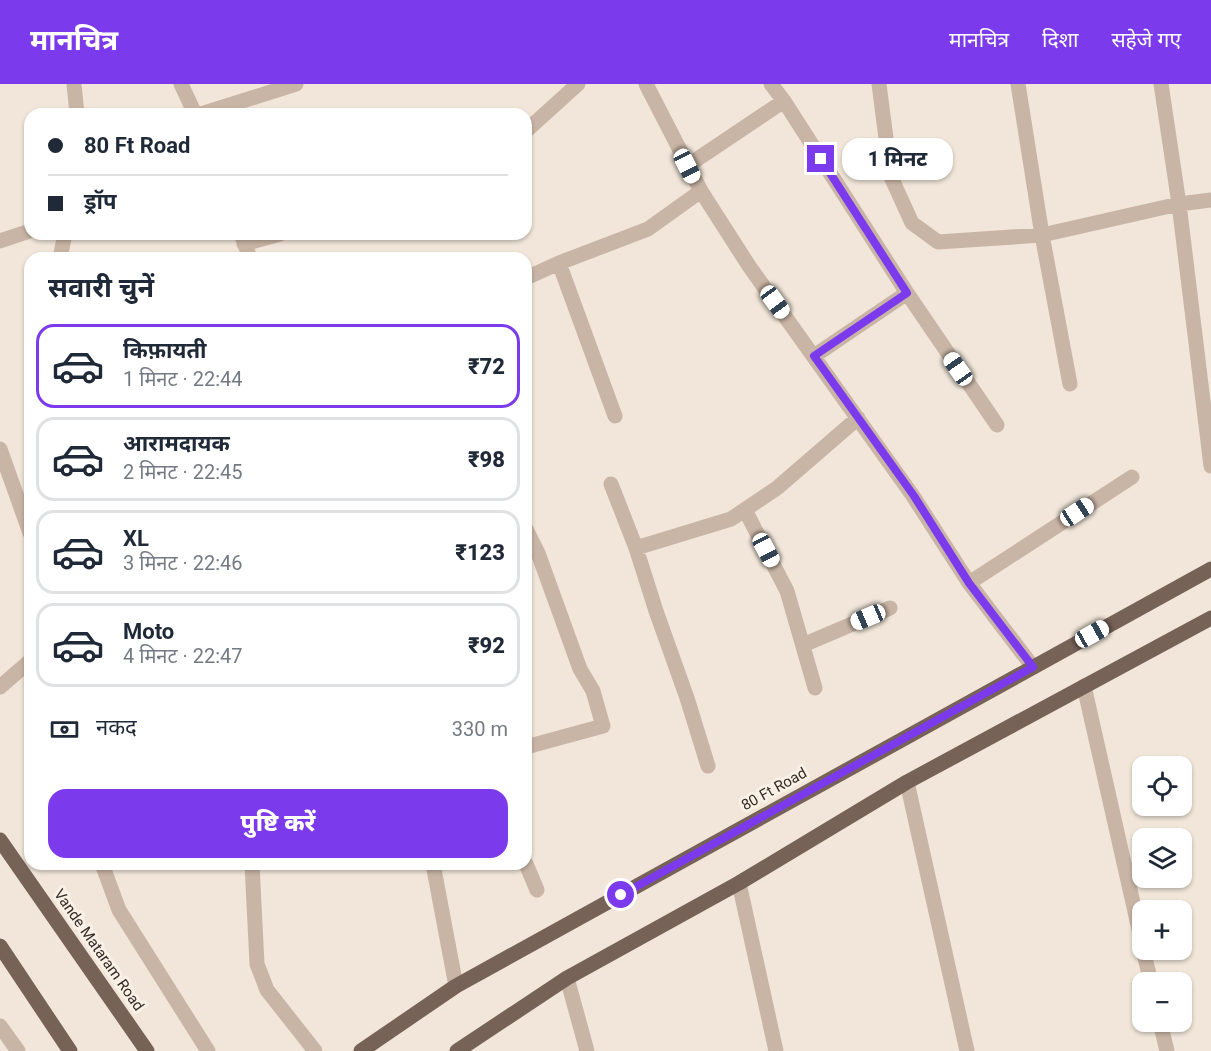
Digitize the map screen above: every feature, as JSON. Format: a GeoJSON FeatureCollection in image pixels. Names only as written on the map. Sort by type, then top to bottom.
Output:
{"type":"FeatureCollection","features":[{"type":"Feature","properties":{"kind":"main road","name":"80 Ft Road"},"geometry":{"type":"LineString","coordinates":[[361,1051],[456,986],[1211,569]]}},
{"type":"Feature","properties":{"kind":"main road"},"geometry":{"type":"LineString","coordinates":[[457,1051],[567,978],[739,883],[907,782],[1211,618]]}},
{"type":"Feature","properties":{"kind":"main road","name":"Vande Mataram Road"},"geometry":{"type":"LineString","coordinates":[[0,840],[147,1051]]}},
{"type":"Feature","properties":{"kind":"main road"},"geometry":{"type":"LineString","coordinates":[[0,946],[70,1051]]}},
{"type":"Feature","properties":{"kind":"street"},"geometry":{"type":"LineString","coordinates":[[74,84],[76,108]]}},
{"type":"Feature","properties":{"kind":"street"},"geometry":{"type":"LineString","coordinates":[[181,84],[192,108]]}},
{"type":"Feature","properties":{"kind":"street"},"geometry":{"type":"LineString","coordinates":[[220,108],[296,84]]}},
{"type":"Feature","properties":{"kind":"street"},"geometry":{"type":"LineString","coordinates":[[532,125],[578,84]]}},
{"type":"Feature","properties":{"kind":"street"},"geometry":{"type":"LineString","coordinates":[[646,84],[700,191],[750,266],[914,496],[969,583],[1033,667]]}},
{"type":"Feature","properties":{"kind":"street"},"geometry":{"type":"LineString","coordinates":[[771,84],[907,293],[997,425]]}},
{"type":"Feature","properties":{"kind":"street"},"geometry":{"type":"LineString","coordinates":[[879,84],[891,177],[912,223],[938,242],[1042,236],[1179,204],[1211,200]]}},
{"type":"Feature","properties":{"kind":"street"},"geometry":{"type":"LineString","coordinates":[[1018,84],[1042,236],[1070,384]]}},
{"type":"Feature","properties":{"kind":"street"},"geometry":{"type":"LineString","coordinates":[[1161,84],[1179,204],[1211,466]]}},
{"type":"Feature","properties":{"kind":"street"},"geometry":{"type":"LineString","coordinates":[[687,166],[784,101]]}},
{"type":"Feature","properties":{"kind":"street"},"geometry":{"type":"LineString","coordinates":[[532,275],[648,229],[700,191]]}},
{"type":"Feature","properties":{"kind":"street"},"geometry":{"type":"LineString","coordinates":[[0,241],[24,233]]}},
{"type":"Feature","properties":{"kind":"street"},"geometry":{"type":"LineString","coordinates":[[245,245],[261,240]]}},
{"type":"Feature","properties":{"kind":"street"},"geometry":{"type":"LineString","coordinates":[[559,263],[615,416]]}},
{"type":"Feature","properties":{"kind":"street"},"geometry":{"type":"LineString","coordinates":[[814,356],[907,293]]}},
{"type":"Feature","properties":{"kind":"street"},"geometry":{"type":"LineString","coordinates":[[636,548],[731,519],[777,488],[858,418]]}},
{"type":"Feature","properties":{"kind":"street"},"geometry":{"type":"LineString","coordinates":[[0,449],[24,516]]}},
{"type":"Feature","properties":{"kind":"street"},"geometry":{"type":"LineString","coordinates":[[969,583],[1132,477]]}},
{"type":"Feature","properties":{"kind":"street"},"geometry":{"type":"LineString","coordinates":[[611,484],[636,548],[708,766]]}},
{"type":"Feature","properties":{"kind":"street"},"geometry":{"type":"LineString","coordinates":[[745,510],[787,591],[815,688]]}},
{"type":"Feature","properties":{"kind":"street"},"geometry":{"type":"LineString","coordinates":[[532,541],[580,669],[593,691],[603,726],[532,745]]}},
{"type":"Feature","properties":{"kind":"street"},"geometry":{"type":"LineString","coordinates":[[802,645],[890,608]]}},
{"type":"Feature","properties":{"kind":"street"},"geometry":{"type":"LineString","coordinates":[[0,687],[24,666]]}},
{"type":"Feature","properties":{"kind":"street"},"geometry":{"type":"LineString","coordinates":[[1084,686],[1132,900]]}},
{"type":"Feature","properties":{"kind":"street"},"geometry":{"type":"LineString","coordinates":[[907,782],[967,1051]]}},
{"type":"Feature","properties":{"kind":"street"},"geometry":{"type":"LineString","coordinates":[[104,870],[119,910],[208,1051]]}},
{"type":"Feature","properties":{"kind":"street"},"geometry":{"type":"LineString","coordinates":[[252,870],[257,964],[267,990],[315,1051]]}},
{"type":"Feature","properties":{"kind":"street"},"geometry":{"type":"LineString","coordinates":[[434,870],[456,986]]}},
{"type":"Feature","properties":{"kind":"street"},"geometry":{"type":"LineString","coordinates":[[529,870],[537,890]]}},
{"type":"Feature","properties":{"kind":"street"},"geometry":{"type":"LineString","coordinates":[[739,883],[776,1051]]}},
{"type":"Feature","properties":{"kind":"street"},"geometry":{"type":"LineString","coordinates":[[567,978],[587,1051]]}},
{"type":"Feature","properties":{"kind":"street"},"geometry":{"type":"LineString","coordinates":[[0,1026],[18,1051]]}},
{"type":"Feature","properties":{"kind":"street"},"geometry":{"type":"LineString","coordinates":[[1162,1032],[1167,1051]]}},
{"type":"Feature","properties":{"kind":"route"},"geometry":{"type":"LineString","coordinates":[[621,895],[1033,667],[969,583],[914,496],[814,356],[907,293],[821,159]]}}]}
